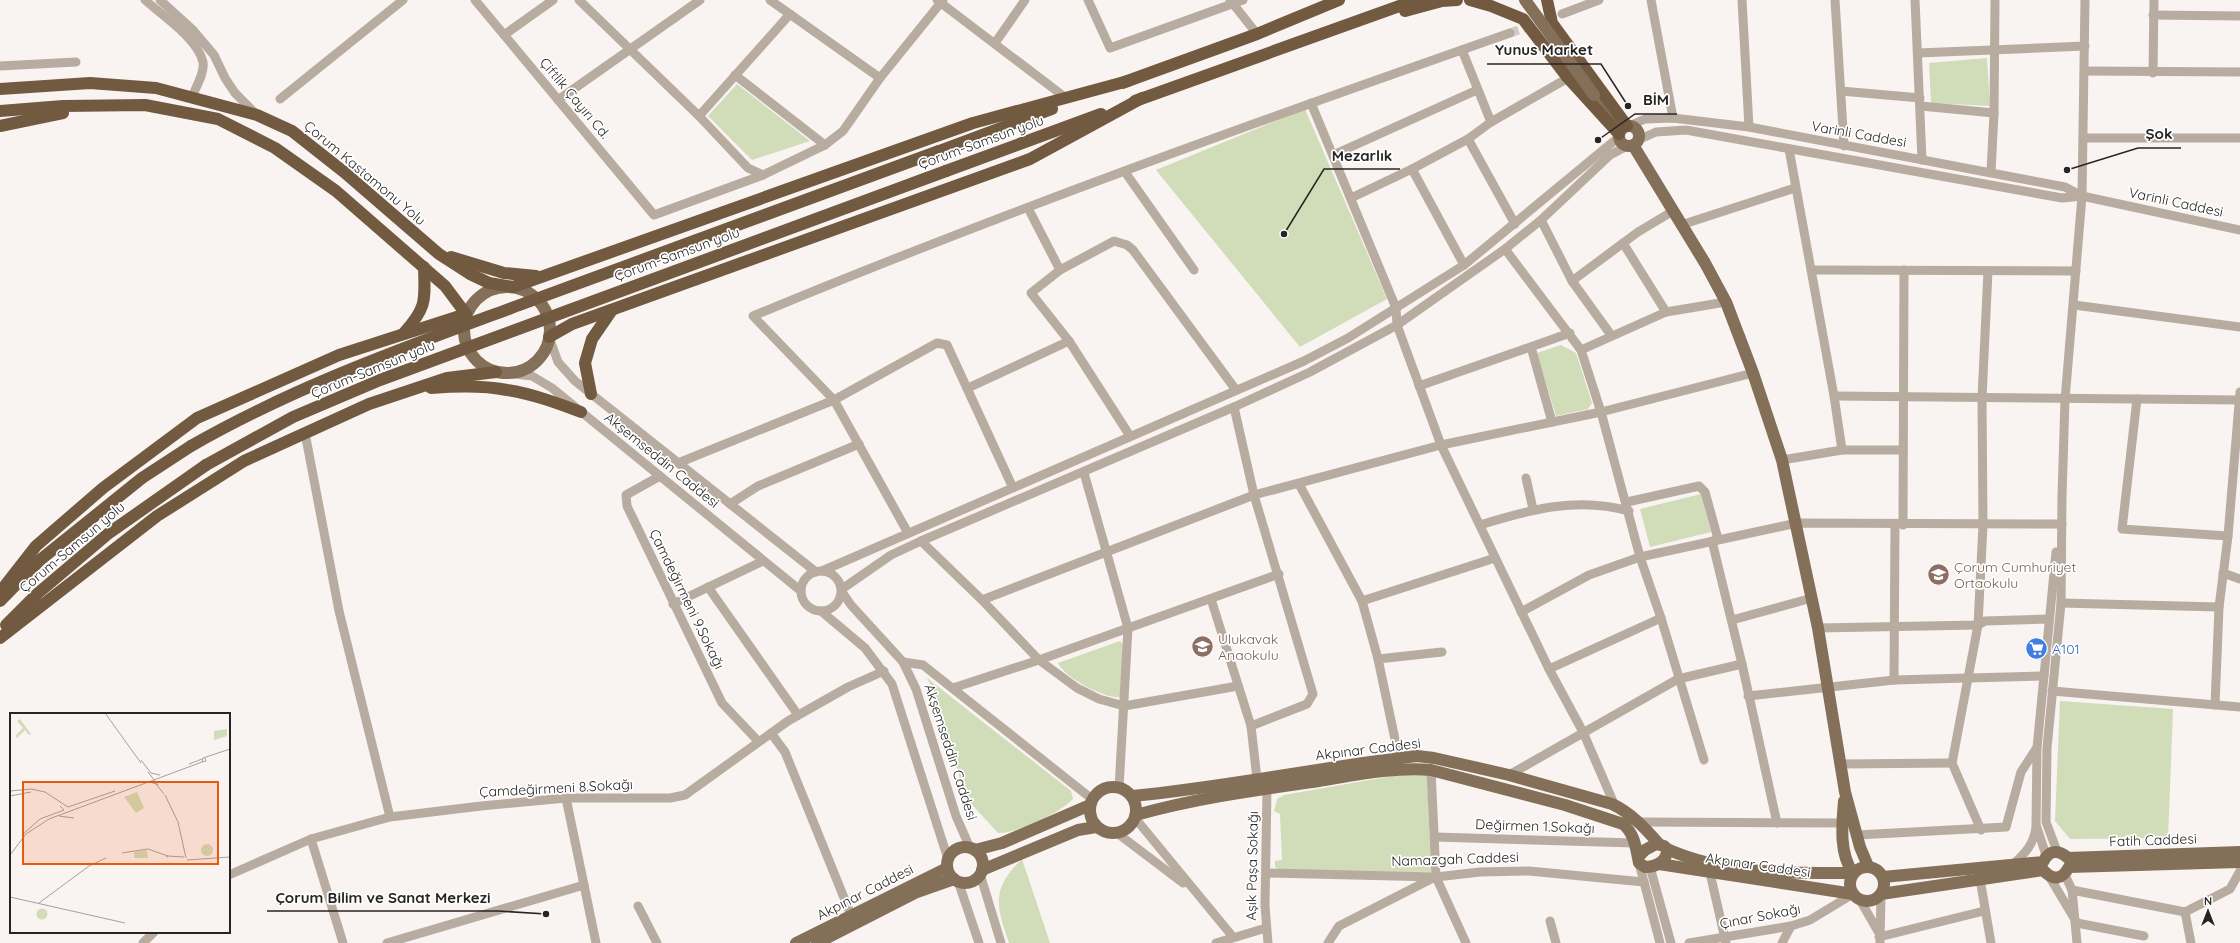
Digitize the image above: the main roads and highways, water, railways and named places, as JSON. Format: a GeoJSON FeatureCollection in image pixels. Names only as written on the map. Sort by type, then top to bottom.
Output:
{"type":"FeatureCollection","features":[{"type":"Feature","properties":{"kind":"highway","name":"Çorum-Samsun yolu"},"geometry":{"type":"LineString","coordinates":[[0,601],[40,560],[142,478],[225,426],[308,387],[430,338],[1257,34],[1339,0]]}},
{"type":"Feature","properties":{"kind":"highway","name":"Çorum-Samsun yolu"},"geometry":{"type":"LineString","coordinates":[[0,632],[37,594],[109,533],[206,465],[293,417],[380,380],[1142,98],[1336,30],[1416,0]]}},
{"type":"Feature","properties":{"kind":"highway"},"geometry":{"type":"LineString","coordinates":[[1336,30],[1442,2],[1457,0]]}},
{"type":"Feature","properties":{"kind":"highway"},"geometry":{"type":"LineString","coordinates":[[1470,0],[1491,6],[1523,19],[1568,78],[1627,135]]}},
{"type":"Feature","properties":{"kind":"highway"},"geometry":{"type":"LineString","coordinates":[[1547,0],[1552,23],[1627,135]]}},
{"type":"Feature","properties":{"kind":"highway"},"geometry":{"type":"LineString","coordinates":[[512,287],[973,123],[1128,81]]}},
{"type":"Feature","properties":{"kind":"highway","name":"Çorum Kastamonu Yolu"},"geometry":{"type":"LineString","coordinates":[[0,89],[90,83],[156,88],[257,115],[292,132],[344,172],[439,254],[470,274],[489,282],[512,287]]}},
{"type":"Feature","properties":{"kind":"highway"},"geometry":{"type":"LineString","coordinates":[[550,337],[572,324],[1030,159],[1142,98]]}},
{"type":"Feature","properties":{"kind":"highway"},"geometry":{"type":"LineString","coordinates":[[0,111],[145,105],[218,120],[225,123],[275,148],[336,191],[445,286],[466,314],[338,355],[197,418],[103,488],[36,546],[0,592]]}},
{"type":"Feature","properties":{"kind":"highway"},"geometry":{"type":"LineString","coordinates":[[0,126],[98,106]]}},
{"type":"Feature","properties":{"kind":"highway"},"geometry":{"type":"LineString","coordinates":[[439,254],[504,273],[541,277]]}},
{"type":"Feature","properties":{"kind":"highway"},"geometry":{"type":"LineString","coordinates":[[404,334],[420,316],[425,297],[424,267]]}},
{"type":"Feature","properties":{"kind":"highway"},"geometry":{"type":"LineString","coordinates":[[591,394],[585,363],[592,339],[612,310]]}},
{"type":"Feature","properties":{"kind":"highway"},"geometry":{"type":"LineString","coordinates":[[0,638],[158,516],[244,461],[368,404],[447,378],[496,372]]}},
{"type":"Feature","properties":{"kind":"highway"},"geometry":{"type":"LineString","coordinates":[[415,388],[466,386],[506,389],[541,398],[581,412]]}},
{"type":"Feature","properties":{"kind":"main road"},"geometry":{"type":"LineString","coordinates":[[1525,0],[1594,95],[1627,135],[1705,262],[1726,302],[1753,372],[1782,460],[1797,523],[1818,628],[1845,792],[1857,835],[1868,866]]}},
{"type":"Feature","properties":{"kind":"main road"},"geometry":{"type":"LineString","coordinates":[[498,287],[512,287],[526,291],[537,299],[548,317],[550,337],[545,350],[536,362],[524,370],[510,373],[496,372],[483,366],[472,356],[465,343],[463,328],[466,314],[474,302],[485,292],[498,287]]}},
{"type":"Feature","properties":{"kind":"main road","name":"Akpınar Caddesi"},"geometry":{"type":"LineString","coordinates":[[1132,796],[1196,790],[1257,779],[1417,756],[1434,758],[1509,775],[1615,806],[1639,822],[1663,847],[1708,864],[1740,869],[1817,874],[1853,874]]}},
{"type":"Feature","properties":{"kind":"main road","name":"Akpınar Caddesi"},"geometry":{"type":"LineString","coordinates":[[1135,816],[1171,805],[1267,788],[1390,770],[1412,768],[1431,770],[1482,782],[1612,819],[1623,824],[1630,830],[1634,842],[1647,863],[1857,897]]}},
{"type":"Feature","properties":{"kind":"main road"},"geometry":{"type":"LineString","coordinates":[[1103,788],[1119,788],[1132,796],[1136,808],[1135,816],[1128,828],[1117,833],[1110,833],[1096,827],[1078,830],[981,872],[973,881],[956,880],[948,863],[955,850],[965,847],[973,849],[1002,842],[1091,802],[1103,788]]}},
{"type":"Feature","properties":{"kind":"main road"},"geometry":{"type":"LineString","coordinates":[[1845,792],[1842,823],[1845,859],[1853,874]]}},
{"type":"Feature","properties":{"kind":"main road"},"geometry":{"type":"LineString","coordinates":[[1091,802],[1089,813],[1096,827]]}},
{"type":"Feature","properties":{"kind":"main road"},"geometry":{"type":"LineString","coordinates":[[1650,846],[1663,847],[1667,856],[1647,863],[1650,846]]}},
{"type":"Feature","properties":{"kind":"main road"},"geometry":{"type":"LineString","coordinates":[[973,849],[981,857],[981,872]]}},
{"type":"Feature","properties":{"kind":"main road","name":"Fatih Caddesi"},"geometry":{"type":"LineString","coordinates":[[1883,877],[2011,866],[2240,852]]}},
{"type":"Feature","properties":{"kind":"main road","name":"Fatih Caddesi"},"geometry":{"type":"LineString","coordinates":[[1881,894],[1980,880],[2055,864],[2240,862]]}},
{"type":"Feature","properties":{"kind":"main road","name":"Akpınar Caddesi"},"geometry":{"type":"LineString","coordinates":[[796,943],[948,863]]}},
{"type":"Feature","properties":{"kind":"main road"},"geometry":{"type":"LineString","coordinates":[[1868,866],[1876,869],[1883,877],[1884,889],[1881,894],[1872,900],[1857,897],[1850,881],[1853,874],[1860,868],[1868,866]]}},
{"type":"Feature","properties":{"kind":"main road","name":"Akpınar Caddesi"},"geometry":{"type":"LineString","coordinates":[[817,943],[917,892],[956,880]]}},
{"type":"Feature","properties":{"kind":"tunnel"},"geometry":{"type":"LineString","coordinates":[[1510,33],[1533,25]]}},
{"type":"Feature","properties":{"kind":"place","name":"Yunus Market"},"geometry":{"type":"Point","coordinates":[1628,106]}},
{"type":"Feature","properties":{"kind":"place","name":"BİM"},"geometry":{"type":"Point","coordinates":[1598,140]}},
{"type":"Feature","properties":{"kind":"place","name":"Şok"},"geometry":{"type":"Point","coordinates":[2067,170]}},
{"type":"Feature","properties":{"kind":"place","name":"Mezarlık"},"geometry":{"type":"Point","coordinates":[1284,234]}},
{"type":"Feature","properties":{"kind":"place","name":"Çorum Cumhuriyet Ortaokulu"},"geometry":{"type":"Point","coordinates":[1938,575]}},
{"type":"Feature","properties":{"kind":"place","name":"Ulukavak Anaokulu"},"geometry":{"type":"Point","coordinates":[1203,647]}},
{"type":"Feature","properties":{"kind":"place","name":"A101"},"geometry":{"type":"Point","coordinates":[2037,649]}},
{"type":"Feature","properties":{"kind":"place","name":"Çorum Bilim ve Sanat Merkezi"},"geometry":{"type":"Point","coordinates":[546,914]}}]}
